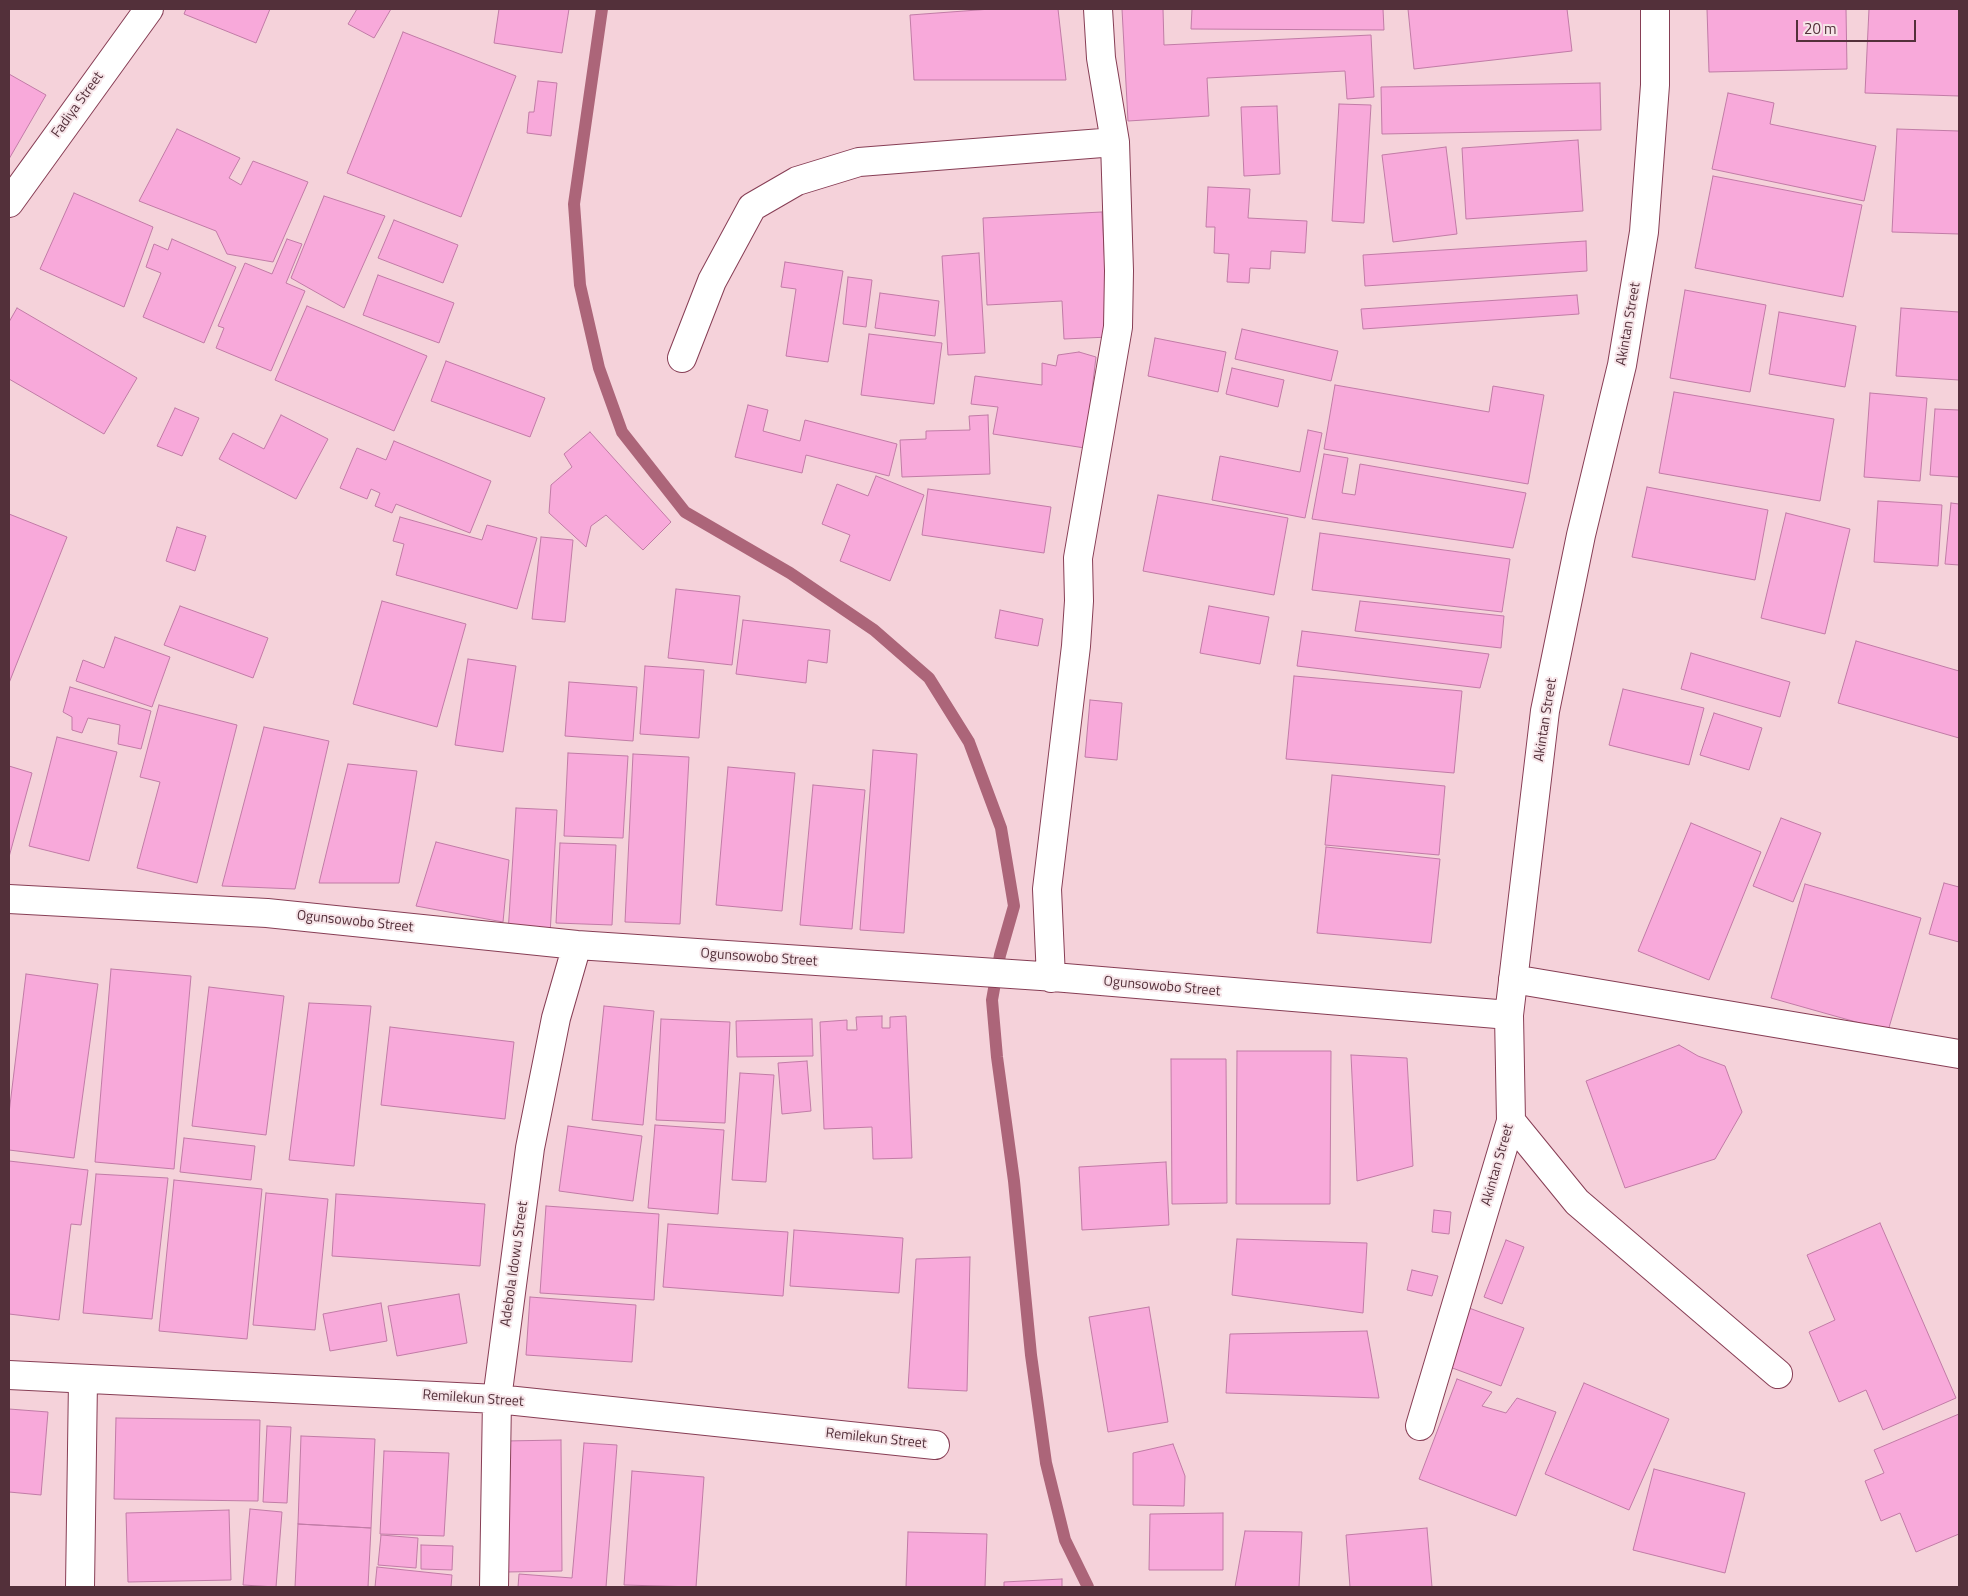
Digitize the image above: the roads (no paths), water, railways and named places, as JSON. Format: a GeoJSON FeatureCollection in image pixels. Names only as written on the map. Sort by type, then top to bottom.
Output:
{"type":"FeatureCollection","features":[{"type":"Feature","properties":{"kind":"street","name":"Fadiya Street"},"geometry":{"type":"LineString","coordinates":[[9,203],[149,9]]}},
{"type":"Feature","properties":{"kind":"street"},"geometry":{"type":"LineString","coordinates":[[1046,977],[1047,889],[1076,646],[1079,602],[1078,558],[1118,327],[1119,272],[1115,142],[1101,58],[1098,9]]}},
{"type":"Feature","properties":{"kind":"street","name":"Akintan Street"},"geometry":{"type":"LineString","coordinates":[[1420,1426],[1511,1121],[1508,1015],[1546,711],[1580,536],[1622,365],[1644,232],[1655,85],[1655,9]]}},
{"type":"Feature","properties":{"kind":"street"},"geometry":{"type":"LineString","coordinates":[[682,358],[712,281],[752,207],[797,181],[859,162],[1115,142]]}},
{"type":"Feature","properties":{"kind":"street","name":"Ogunsowobo Street"},"geometry":{"type":"LineString","coordinates":[[9,899],[267,914],[577,945],[1046,977],[1508,1015]]}},
{"type":"Feature","properties":{"kind":"street","name":"Adebola Idowu Street"},"geometry":{"type":"LineString","coordinates":[[494,1587],[497,1399],[530,1148],[556,1018],[577,945]]}},
{"type":"Feature","properties":{"kind":"street"},"geometry":{"type":"LineString","coordinates":[[1513,980],[1959,1054]]}},
{"type":"Feature","properties":{"kind":"street"},"geometry":{"type":"LineString","coordinates":[[1511,1121],[1577,1202],[1778,1374]]}},
{"type":"Feature","properties":{"kind":"street","name":"Remilekun Street"},"geometry":{"type":"LineString","coordinates":[[9,1375],[497,1399],[936,1445]]}},
{"type":"Feature","properties":{"kind":"street"},"geometry":{"type":"LineString","coordinates":[[80,1587],[83,1380]]}},
{"type":"Feature","properties":{"kind":"waterway"},"geometry":{"type":"LineString","coordinates":[[602,9],[574,204],[580,285],[599,368],[622,432],[685,512],[790,573],[874,630],[929,678],[969,742],[1001,828],[1014,906],[1000,955],[992,1000],[997,1057],[1014,1181],[1031,1355],[1046,1463],[1065,1540],[1088,1587]]}}]}
